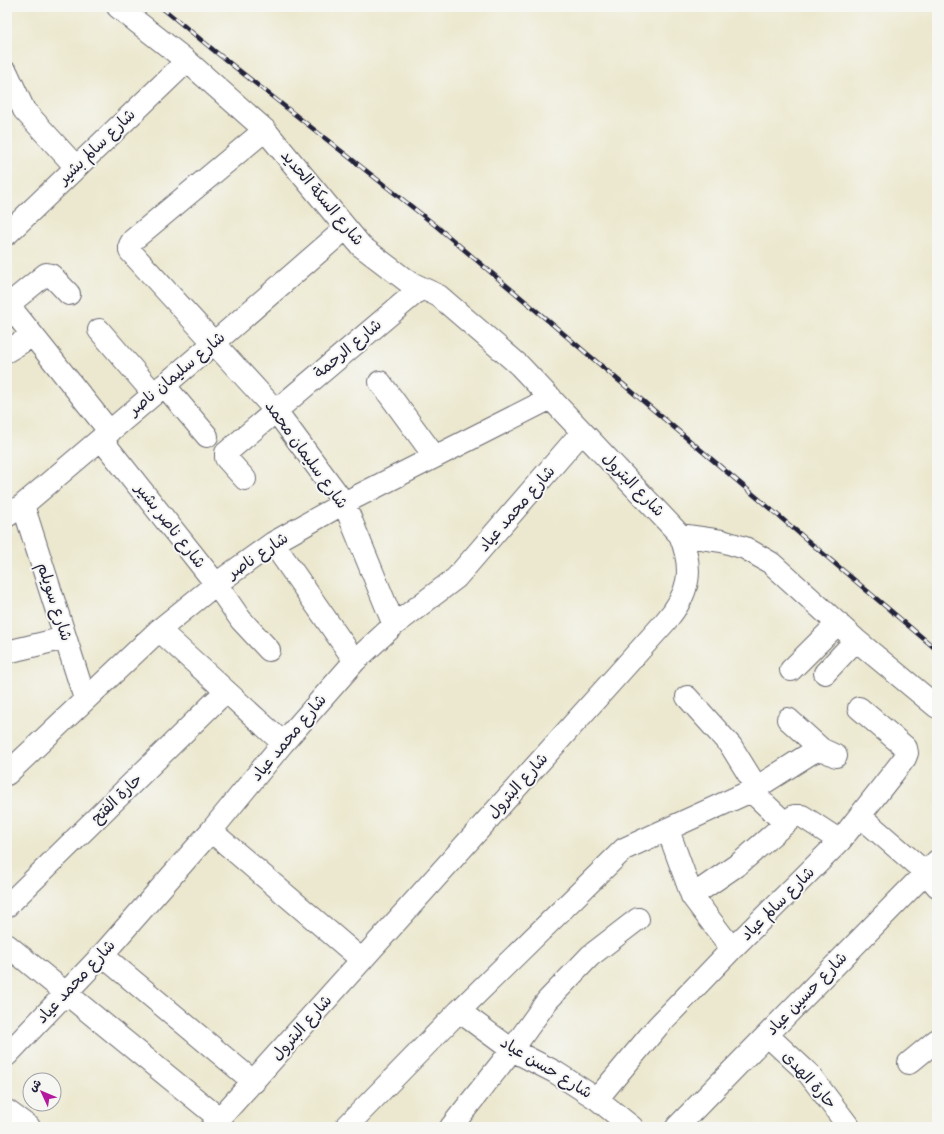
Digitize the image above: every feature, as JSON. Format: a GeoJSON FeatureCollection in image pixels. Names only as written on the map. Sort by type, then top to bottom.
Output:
{"type":"FeatureCollection","features":[{"type":"Feature","properties":{"kind":"street","name":"شارع السكة الحديد"},"geometry":{"type":"LineString","coordinates":[[118,7],[187,61],[265,130],[345,229],[370,253],[407,281],[439,296],[504,351],[551,398],[582,432]]}},
{"type":"Feature","properties":{"kind":"street","name":"شارع سالم بشير"},"geometry":{"type":"LineString","coordinates":[[7,234],[187,61]]}},
{"type":"Feature","properties":{"kind":"street"},"geometry":{"type":"LineString","coordinates":[[7,72],[24,110],[76,167]]}},
{"type":"Feature","properties":{"kind":"street","name":"شارع سليمان محمد"},"geometry":{"type":"LineString","coordinates":[[265,130],[133,240],[130,245],[130,250],[276,411],[344,504],[394,625]]}},
{"type":"Feature","properties":{"kind":"street","name":"شارع سليمان ناصر"},"geometry":{"type":"LineString","coordinates":[[15,511],[214,343],[345,229]]}},
{"type":"Feature","properties":{"kind":"street"},"geometry":{"type":"LineString","coordinates":[[8,304],[46,274],[51,275],[70,294]]}},
{"type":"Feature","properties":{"kind":"street","name":"شارع الرحمة"},"geometry":{"type":"LineString","coordinates":[[246,480],[226,458],[226,453],[421,288]]}},
{"type":"Feature","properties":{"kind":"street","name":"شارع ناصر بشير"},"geometry":{"type":"LineString","coordinates":[[8,304],[216,584],[241,620],[269,650]]}},
{"type":"Feature","properties":{"kind":"street"},"geometry":{"type":"LineString","coordinates":[[99,330],[207,436]]}},
{"type":"Feature","properties":{"kind":"street"},"geometry":{"type":"LineString","coordinates":[[7,351],[32,336]]}},
{"type":"Feature","properties":{"kind":"street"},"geometry":{"type":"LineString","coordinates":[[380,382],[434,457]]}},
{"type":"Feature","properties":{"kind":"street","name":"شارع ناصر"},"geometry":{"type":"LineString","coordinates":[[7,774],[159,630],[216,584],[273,543],[434,457],[551,398]]}},
{"type":"Feature","properties":{"kind":"street","name":"شارع البترول"},"geometry":{"type":"LineString","coordinates":[[216,1123],[678,608],[686,590],[689,572],[687,552],[680,535],[582,432]]}},
{"type":"Feature","properties":{"kind":"street","name":"شارع محمد عياد"},"geometry":{"type":"LineString","coordinates":[[7,1055],[102,955],[211,831],[283,743],[355,662],[394,625],[456,578],[582,432]]}},
{"type":"Feature","properties":{"kind":"street","name":"شارع سويلم"},"geometry":{"type":"LineString","coordinates":[[15,511],[65,638],[85,699]]}},
{"type":"Feature","properties":{"kind":"street"},"geometry":{"type":"LineString","coordinates":[[680,535],[722,541],[745,548],[770,563],[856,640],[937,707]]}},
{"type":"Feature","properties":{"kind":"street"},"geometry":{"type":"LineString","coordinates":[[273,543],[355,662]]}},
{"type":"Feature","properties":{"kind":"street"},"geometry":{"type":"LineString","coordinates":[[791,670],[838,623]]}},
{"type":"Feature","properties":{"kind":"street"},"geometry":{"type":"LineString","coordinates":[[159,630],[283,743]]}},
{"type":"Feature","properties":{"kind":"street"},"geometry":{"type":"LineString","coordinates":[[7,652],[65,638]]}},
{"type":"Feature","properties":{"kind":"street"},"geometry":{"type":"LineString","coordinates":[[825,673],[856,640]]}},
{"type":"Feature","properties":{"kind":"street","name":"حارة الفتح"},"geometry":{"type":"LineString","coordinates":[[7,906],[226,691]]}},
{"type":"Feature","properties":{"kind":"street"},"geometry":{"type":"LineString","coordinates":[[687,697],[732,746],[754,790],[785,823]]}},
{"type":"Feature","properties":{"kind":"street","name":"شارع سالم عياد"},"geometry":{"type":"LineString","coordinates":[[597,1099],[658,1026],[732,949],[840,842],[905,758],[908,750],[860,708]]}},
{"type":"Feature","properties":{"kind":"street"},"geometry":{"type":"LineString","coordinates":[[346,1127],[459,1011],[624,849],[754,790],[811,752],[829,753],[788,719]]}},
{"type":"Feature","properties":{"kind":"street"},"geometry":{"type":"LineString","coordinates":[[692,896],[740,863],[794,816],[802,816],[840,842]]}},
{"type":"Feature","properties":{"kind":"street"},"geometry":{"type":"LineString","coordinates":[[860,816],[933,873]]}},
{"type":"Feature","properties":{"kind":"street"},"geometry":{"type":"LineString","coordinates":[[668,830],[692,896],[732,949]]}},
{"type":"Feature","properties":{"kind":"street"},"geometry":{"type":"LineString","coordinates":[[211,831],[362,960]]}},
{"type":"Feature","properties":{"kind":"street","name":"شارع حسين عياد"},"geometry":{"type":"LineString","coordinates":[[677,1127],[767,1035],[933,873]]}},
{"type":"Feature","properties":{"kind":"street"},"geometry":{"type":"LineString","coordinates":[[451,1127],[512,1050],[547,1001],[590,956],[638,919]]}},
{"type":"Feature","properties":{"kind":"street"},"geometry":{"type":"LineString","coordinates":[[7,945],[216,1123]]}},
{"type":"Feature","properties":{"kind":"street"},"geometry":{"type":"LineString","coordinates":[[102,955],[254,1082]]}},
{"type":"Feature","properties":{"kind":"street","name":"شارع حسن عياد"},"geometry":{"type":"LineString","coordinates":[[459,1011],[512,1050],[555,1072],[597,1099],[632,1127]]}},
{"type":"Feature","properties":{"kind":"street","name":"حارة الهدى"},"geometry":{"type":"LineString","coordinates":[[767,1035],[809,1074],[849,1127]]}},
{"type":"Feature","properties":{"kind":"street"},"geometry":{"type":"LineString","coordinates":[[909,1063],[935,1035]]}},
{"type":"Feature","properties":{"kind":"street"},"geometry":{"type":"LineString","coordinates":[[7,1111],[29,1127]]}},
{"type":"Feature","properties":{"kind":"railway"},"geometry":{"type":"LineString","coordinates":[[161,7],[435,225],[937,650]]}}]}
